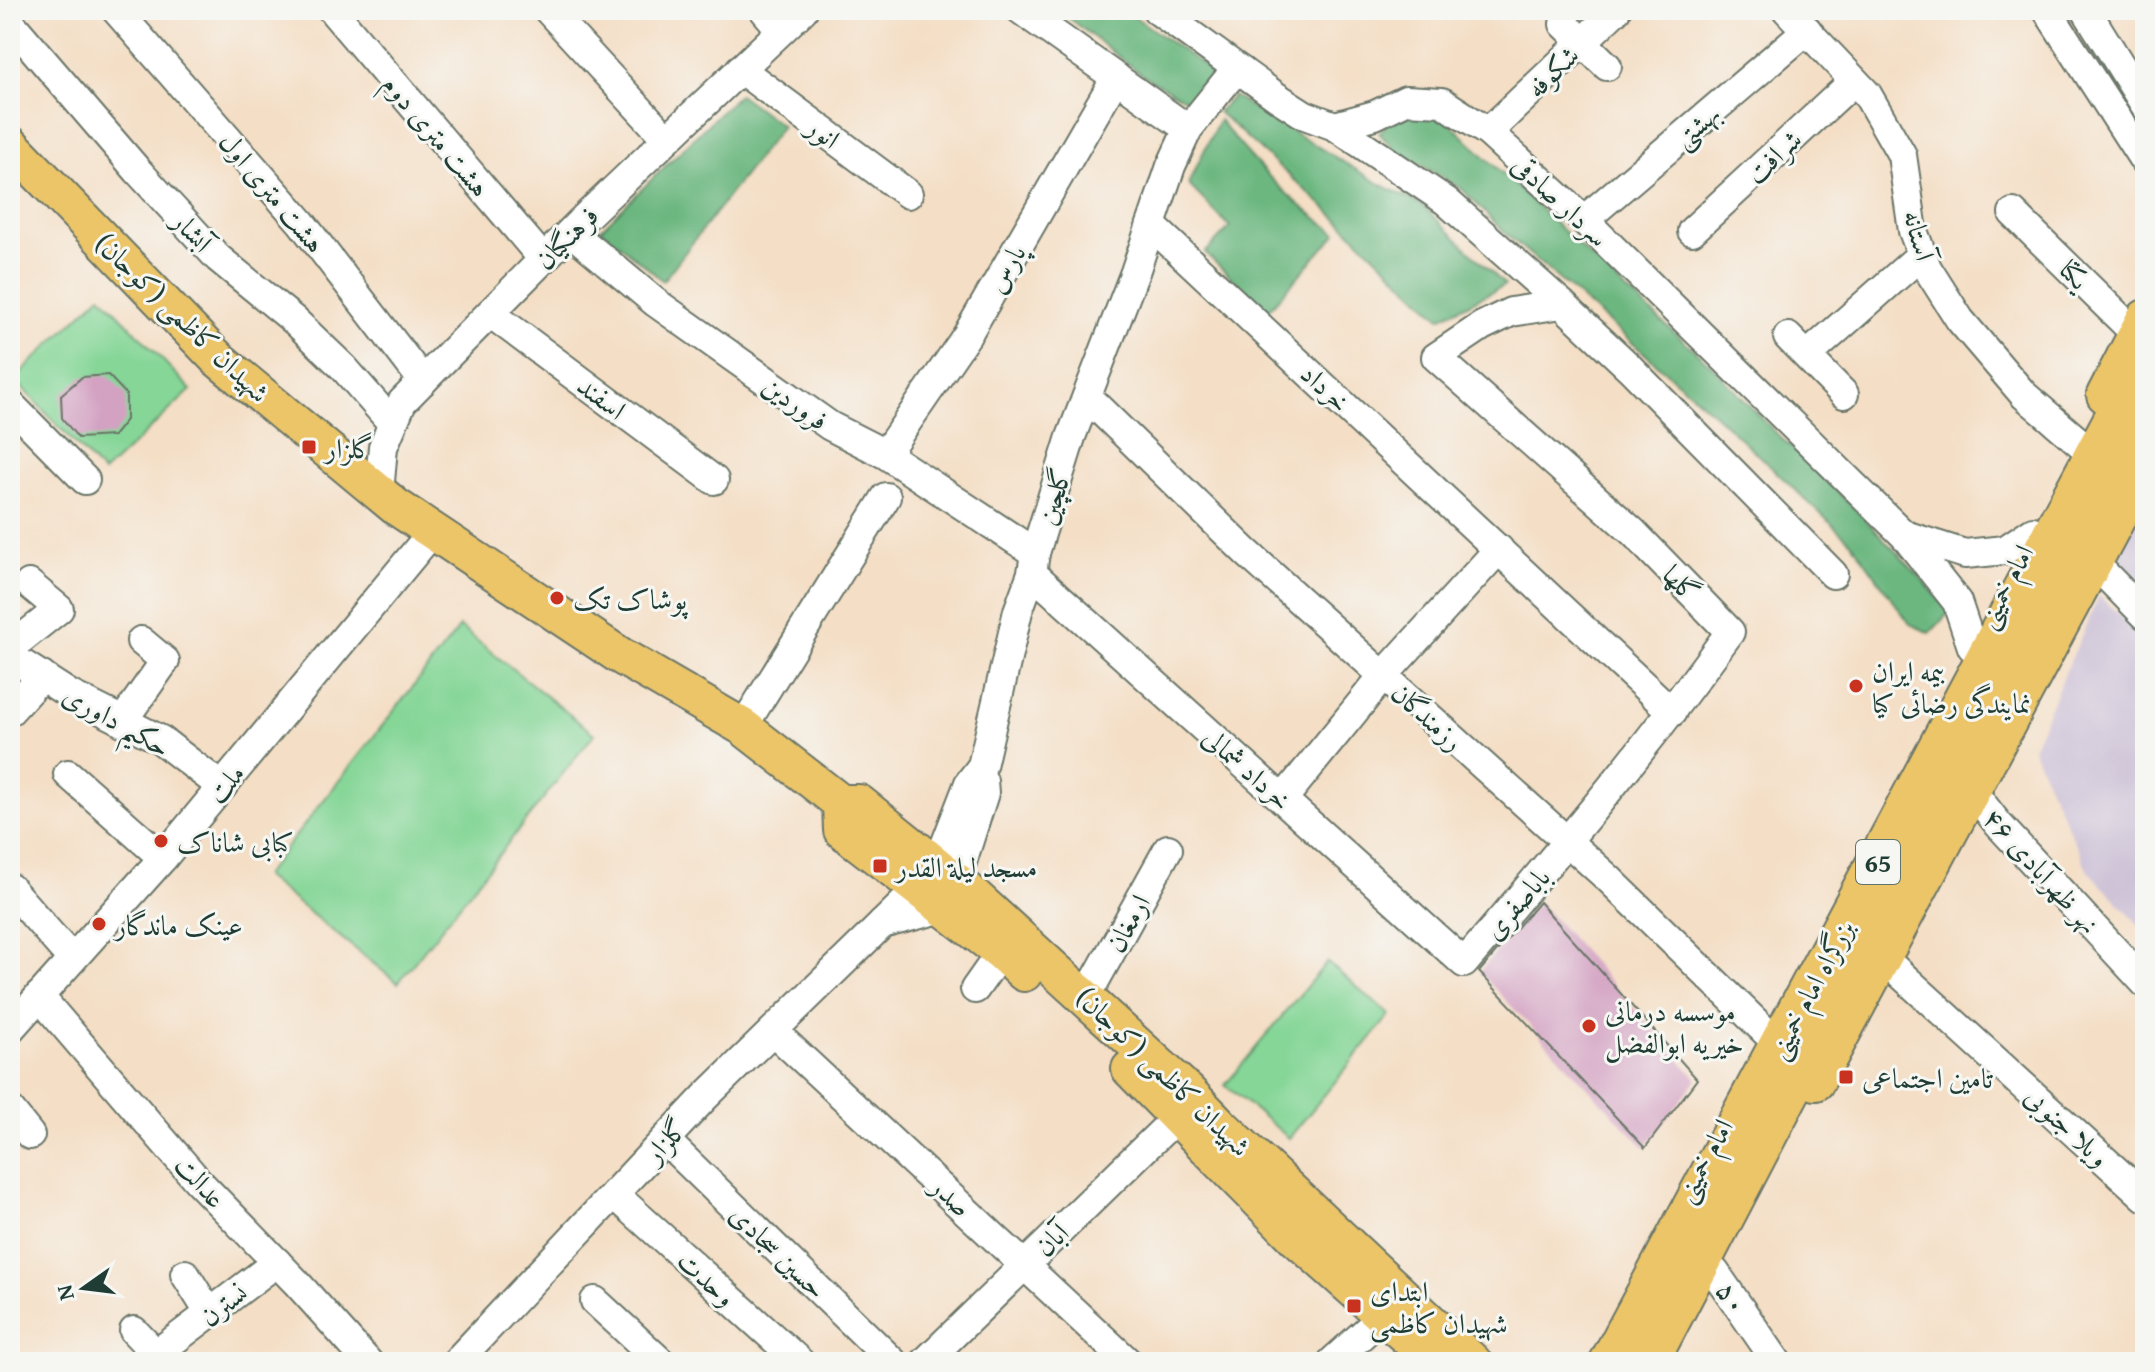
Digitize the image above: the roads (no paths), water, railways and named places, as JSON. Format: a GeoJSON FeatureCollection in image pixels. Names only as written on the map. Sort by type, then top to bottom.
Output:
{"type":"FeatureCollection","features":[{"type":"Feature","properties":{"kind":"highway","name":"بزرگراه امام خمینی"},"geometry":{"type":"LineString","coordinates":[[1610,1362],[2142,338]]}},
{"type":"Feature","properties":{"kind":"highway","name":"بزرگراه امام خمینی"},"geometry":{"type":"LineString","coordinates":[[1648,1362],[1933,817],[2145,426]]}},
{"type":"Feature","properties":{"kind":"main road","name":"شهیدان کاظمی (کوجان)"},"geometry":{"type":"LineString","coordinates":[[12,149],[217,358],[379,493],[619,655],[743,727],[841,803],[842,830],[939,886],[1086,997],[1473,1362]]}},
{"type":"Feature","properties":{"kind":"main road","name":"امام خمینی"},"geometry":{"type":"LineString","coordinates":[[1591,1362],[1769,1035],[2080,443],[2142,338]]}},
{"type":"Feature","properties":{"kind":"main road"},"geometry":{"type":"LineString","coordinates":[[1666,1362],[2145,466]]}},
{"type":"Feature","properties":{"kind":"main road","name":"شهیدان کاظمی (کوجان)"},"geometry":{"type":"LineString","coordinates":[[939,886],[1001,952],[1135,1074],[1296,1238],[1435,1362]]}},
{"type":"Feature","properties":{"kind":"street","name":"هشت متری اول"},"geometry":{"type":"LineString","coordinates":[[116,10],[301,222],[423,381]]}},
{"type":"Feature","properties":{"kind":"street","name":"هشت متری دوم"},"geometry":{"type":"LineString","coordinates":[[332,10],[543,259]]}},
{"type":"Feature","properties":{"kind":"street"},"geometry":{"type":"LineString","coordinates":[[548,10],[667,139]]}},
{"type":"Feature","properties":{"kind":"street","name":"فرهنگیان"},"geometry":{"type":"LineString","coordinates":[[379,493],[383,447],[402,402],[543,259],[740,69],[773,20],[803,10]]}},
{"type":"Feature","properties":{"kind":"street"},"geometry":{"type":"LineString","coordinates":[[1021,10],[1188,129]]}},
{"type":"Feature","properties":{"kind":"street"},"geometry":{"type":"LineString","coordinates":[[1157,10],[1305,115],[1335,126],[1446,201],[1630,368],[1833,574]]}},
{"type":"Feature","properties":{"kind":"street","name":"شکوفه"},"geometry":{"type":"LineString","coordinates":[[1488,132],[1574,33],[1616,10]]}},
{"type":"Feature","properties":{"kind":"street"},"geometry":{"type":"LineString","coordinates":[[2047,10],[2145,162]]}},
{"type":"Feature","properties":{"kind":"street"},"geometry":{"type":"LineString","coordinates":[[2086,10],[2145,105]]}},
{"type":"Feature","properties":{"kind":"street","name":"آستانه"},"geometry":{"type":"LineString","coordinates":[[1797,20],[1867,94],[1902,155],[1913,231],[1927,268],[1960,320],[2024,395],[2080,443]]}},
{"type":"Feature","properties":{"kind":"street","name":"بهشتی"},"geometry":{"type":"LineString","coordinates":[[1584,220],[1797,20]]}},
{"type":"Feature","properties":{"kind":"street","name":"آبشار"},"geometry":{"type":"LineString","coordinates":[[10,22],[138,171],[218,258],[305,331],[344,368],[392,423]]}},
{"type":"Feature","properties":{"kind":"street"},"geometry":{"type":"LineString","coordinates":[[1574,33],[1607,66]]}},
{"type":"Feature","properties":{"kind":"street","name":"انور"},"geometry":{"type":"LineString","coordinates":[[740,69],[908,194]]}},
{"type":"Feature","properties":{"kind":"street","name":"گلچین"},"geometry":{"type":"LineString","coordinates":[[939,886],[984,793],[982,766],[1018,611],[1071,437],[1171,166],[1188,129],[1229,78],[1241,71]]}},
{"type":"Feature","properties":{"kind":"street","name":"پارس"},"geometry":{"type":"LineString","coordinates":[[885,454],[967,335],[1116,77]]}},
{"type":"Feature","properties":{"kind":"street","name":"شرافت"},"geometry":{"type":"LineString","coordinates":[[1692,231],[1854,81]]}},
{"type":"Feature","properties":{"kind":"street","name":"سردار صادقی"},"geometry":{"type":"LineString","coordinates":[[1335,126],[1375,115],[1406,100],[1442,102],[1488,132],[1584,220],[1904,535],[1957,602],[1972,647]]}},
{"type":"Feature","properties":{"kind":"street","name":"یکتا"},"geometry":{"type":"LineString","coordinates":[[2013,213],[2142,338]]}},
{"type":"Feature","properties":{"kind":"street","name":"خرداد"},"geometry":{"type":"LineString","coordinates":[[1151,225],[1672,712]]}},
{"type":"Feature","properties":{"kind":"street","name":"فروردین"},"geometry":{"type":"LineString","coordinates":[[571,232],[655,302],[817,417],[885,454],[1033,563]]}},
{"type":"Feature","properties":{"kind":"street"},"geometry":{"type":"LineString","coordinates":[[1844,394],[1798,346],[1922,254]]}},
{"type":"Feature","properties":{"kind":"street","name":"گلها"},"geometry":{"type":"LineString","coordinates":[[1562,304],[1511,312],[1482,326],[1436,357],[1633,532],[1730,632],[1672,712],[1568,842]]}},
{"type":"Feature","properties":{"kind":"street","name":"اسفند"},"geometry":{"type":"LineString","coordinates":[[490,313],[714,480]]}},
{"type":"Feature","properties":{"kind":"street","name":"رزمندگان"},"geometry":{"type":"LineString","coordinates":[[1087,397],[1246,552],[1568,842],[1769,1035]]}},
{"type":"Feature","properties":{"kind":"street"},"geometry":{"type":"LineString","coordinates":[[10,404],[85,480]]}},
{"type":"Feature","properties":{"kind":"street"},"geometry":{"type":"LineString","coordinates":[[743,727],[886,497]]}},
{"type":"Feature","properties":{"kind":"street","name":"ملت"},"geometry":{"type":"LineString","coordinates":[[10,1029],[163,858],[433,531]]}},
{"type":"Feature","properties":{"kind":"street"},"geometry":{"type":"LineString","coordinates":[[1904,535],[1965,554],[2005,550],[2033,531]]}},
{"type":"Feature","properties":{"kind":"street"},"geometry":{"type":"LineString","coordinates":[[1283,799],[1383,676],[1499,549]]}},
{"type":"Feature","properties":{"kind":"street","name":"خرداد شمالی"},"geometry":{"type":"LineString","coordinates":[[1033,563],[1283,799],[1464,963]]}},
{"type":"Feature","properties":{"kind":"street"},"geometry":{"type":"LineString","coordinates":[[2094,563],[2145,615]]}},
{"type":"Feature","properties":{"kind":"street"},"geometry":{"type":"LineString","coordinates":[[10,648],[59,609],[29,584]]}},
{"type":"Feature","properties":{"kind":"street"},"geometry":{"type":"LineString","coordinates":[[122,722],[165,661],[141,641]]}},
{"type":"Feature","properties":{"kind":"street","name":"حکیم داوری"},"geometry":{"type":"LineString","coordinates":[[10,656],[122,722],[161,740],[222,787]]}},
{"type":"Feature","properties":{"kind":"street"},"geometry":{"type":"LineString","coordinates":[[10,711],[42,676]]}},
{"type":"Feature","properties":{"kind":"street"},"geometry":{"type":"LineString","coordinates":[[68,774],[163,858]]}},
{"type":"Feature","properties":{"kind":"street","name":"نهر ظهرآبادی ۴۶"},"geometry":{"type":"LineString","coordinates":[[1973,792],[1998,824],[2145,983]]}},
{"type":"Feature","properties":{"kind":"street","name":"باباصفری"},"geometry":{"type":"LineString","coordinates":[[1464,963],[1568,842]]}},
{"type":"Feature","properties":{"kind":"street","name":"ارمغان"},"geometry":{"type":"LineString","coordinates":[[1086,997],[1168,849]]}},
{"type":"Feature","properties":{"kind":"street","name":"گلزار"},"geometry":{"type":"LineString","coordinates":[[456,1362],[705,1097],[881,924],[939,886]]}},
{"type":"Feature","properties":{"kind":"street"},"geometry":{"type":"LineString","coordinates":[[10,888],[72,959]]}},
{"type":"Feature","properties":{"kind":"street"},"geometry":{"type":"LineString","coordinates":[[975,989],[1001,952]]}},
{"type":"Feature","properties":{"kind":"street","name":"ویلا جنوبی"},"geometry":{"type":"LineString","coordinates":[[1883,958],[2145,1197]]}},
{"type":"Feature","properties":{"kind":"street","name":"عدالت"},"geometry":{"type":"LineString","coordinates":[[39,996],[198,1181],[368,1362]]}},
{"type":"Feature","properties":{"kind":"street","name":"صدر"},"geometry":{"type":"LineString","coordinates":[[774,1032],[1128,1362]]}},
{"type":"Feature","properties":{"kind":"street"},"geometry":{"type":"LineString","coordinates":[[10,1110],[30,1135]]}},
{"type":"Feature","properties":{"kind":"street","name":"آبان"},"geometry":{"type":"LineString","coordinates":[[925,1362],[1177,1117]]}},
{"type":"Feature","properties":{"kind":"street","name":"حسین سجادی"},"geometry":{"type":"LineString","coordinates":[[665,1140],[893,1362]]}},
{"type":"Feature","properties":{"kind":"street","name":"وحدت"},"geometry":{"type":"LineString","coordinates":[[614,1194],[800,1362]]}},
{"type":"Feature","properties":{"kind":"street","name":"نسترن"},"geometry":{"type":"LineString","coordinates":[[134,1331],[156,1354],[181,1351],[210,1314],[277,1262]]}},
{"type":"Feature","properties":{"kind":"street","name":"۵۰"},"geometry":{"type":"LineString","coordinates":[[1715,1272],[1777,1362]]}},
{"type":"Feature","properties":{"kind":"street"},"geometry":{"type":"LineString","coordinates":[[185,1274],[210,1314]]}},
{"type":"Feature","properties":{"kind":"street"},"geometry":{"type":"LineString","coordinates":[[595,1301],[661,1362]]}},
{"type":"Feature","properties":{"kind":"street"},"geometry":{"type":"LineString","coordinates":[[1332,1362],[1383,1316]]}},
{"type":"Feature","properties":{"kind":"place","name":"گلزار"},"geometry":{"type":"Point","coordinates":[309,447]}},
{"type":"Feature","properties":{"kind":"place","name":"پوشاک تک"},"geometry":{"type":"Point","coordinates":[557,598]}},
{"type":"Feature","properties":{"kind":"place","name":"بیمه ایران نمایندگی رضائی کيا"},"geometry":{"type":"Point","coordinates":[1856,686]}},
{"type":"Feature","properties":{"kind":"place","name":"کبابی شاناک"},"geometry":{"type":"Point","coordinates":[161,841]}},
{"type":"Feature","properties":{"kind":"place","name":"مسجد لیلة القدر"},"geometry":{"type":"Point","coordinates":[880,866]}},
{"type":"Feature","properties":{"kind":"place","name":"عینک ماندگار"},"geometry":{"type":"Point","coordinates":[99,924]}},
{"type":"Feature","properties":{"kind":"place","name":"موسسه درمانی خیریه ابوالفضل"},"geometry":{"type":"Point","coordinates":[1589,1026]}},
{"type":"Feature","properties":{"kind":"place","name":"تامین اجتماعی"},"geometry":{"type":"Point","coordinates":[1846,1077]}},
{"type":"Feature","properties":{"kind":"place","name":"ابتدای شهیدان کاظمی"},"geometry":{"type":"Point","coordinates":[1354,1306]}}]}
